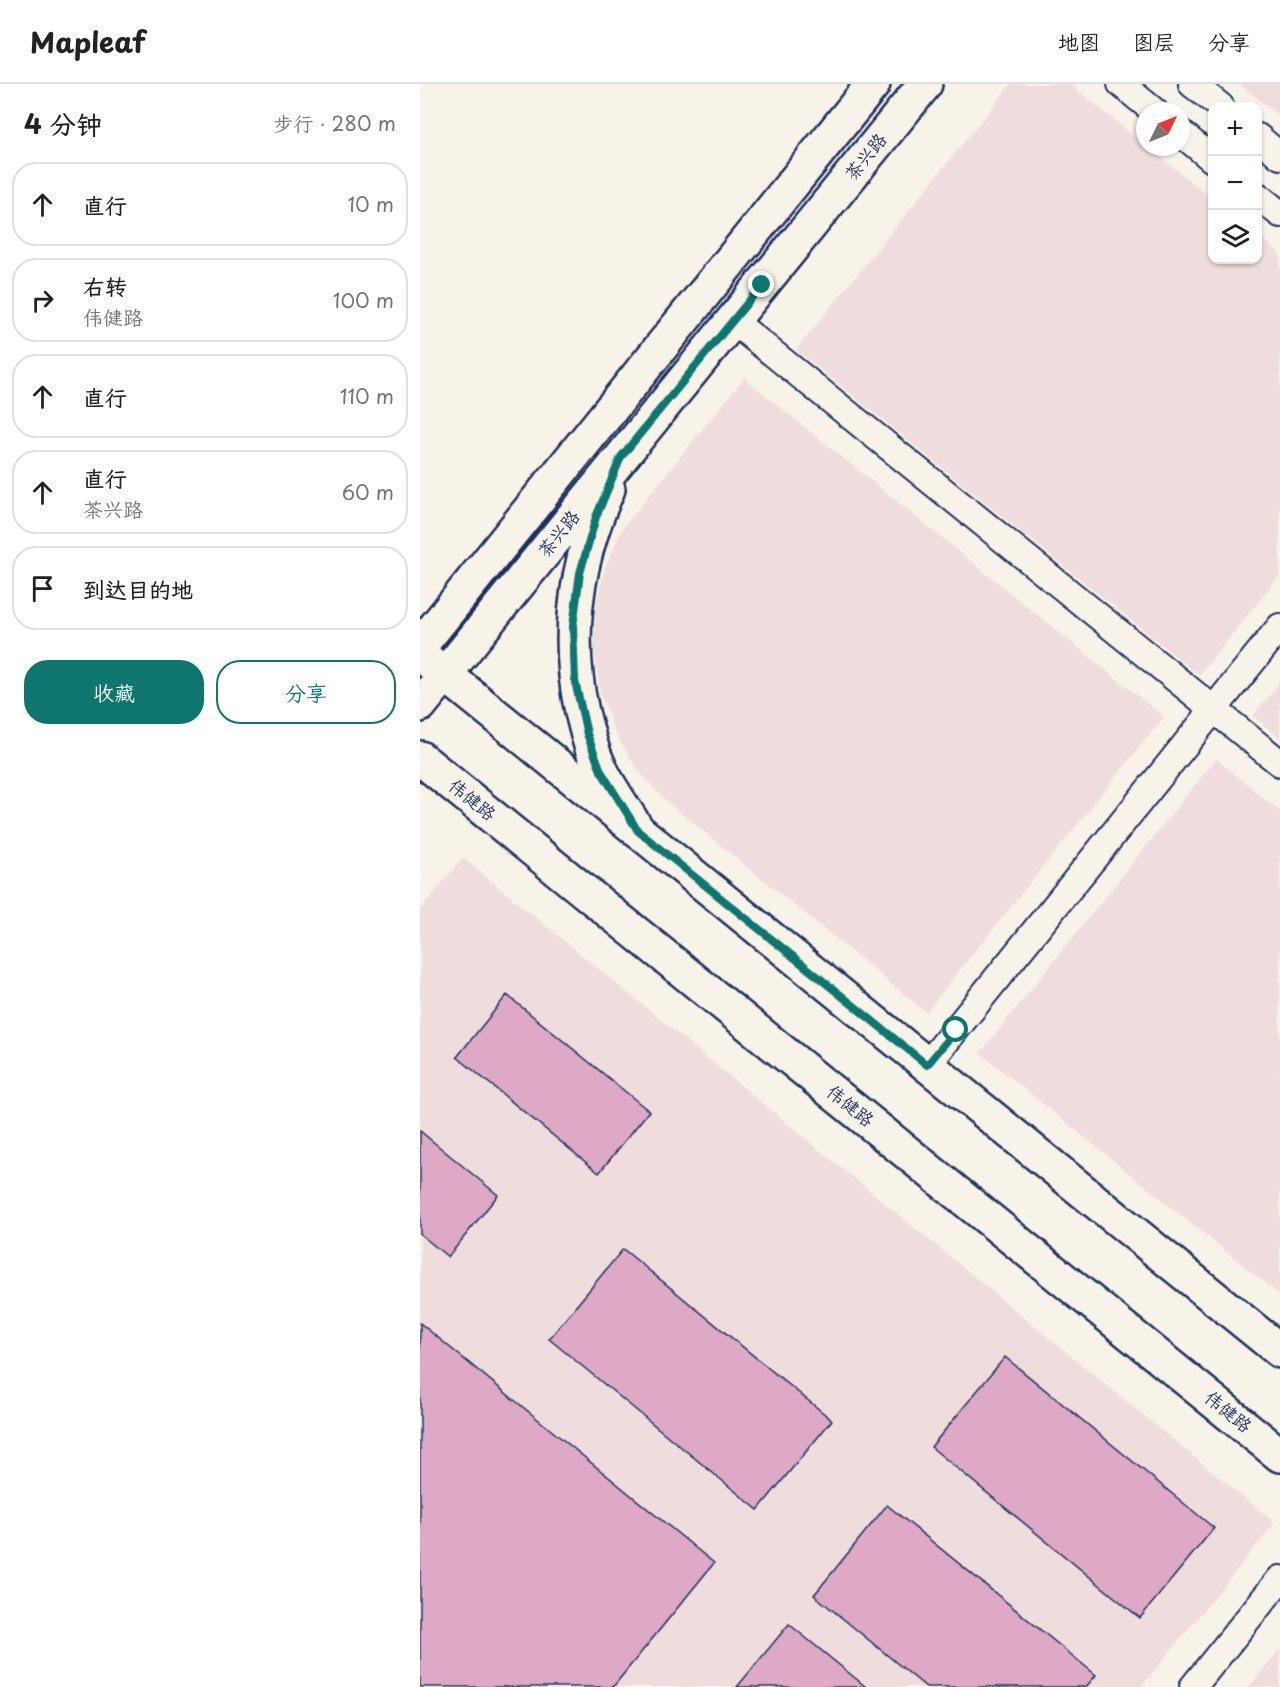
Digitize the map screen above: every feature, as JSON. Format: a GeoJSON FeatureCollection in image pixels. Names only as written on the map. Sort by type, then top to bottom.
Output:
{"type":"FeatureCollection","features":[{"type":"Feature","properties":{"kind":"main road","name":"茶兴路"},"geometry":{"type":"LineString","coordinates":[[420,646],[873,84]]}},
{"type":"Feature","properties":{"kind":"main road","name":"茶兴路"},"geometry":{"type":"LineString","coordinates":[[420,705],[925,84]]}},
{"type":"Feature","properties":{"kind":"main road"},"geometry":{"type":"LineString","coordinates":[[621,457],[596,517],[580,573],[573,626],[575,681],[587,734],[601,771],[638,831]]}},
{"type":"Feature","properties":{"kind":"main road"},"geometry":{"type":"LineString","coordinates":[[420,654],[1280,1351]]}},
{"type":"Feature","properties":{"kind":"main road","name":"伟健路"},"geometry":{"type":"LineString","coordinates":[[420,758],[1280,1455]]}},
{"type":"Feature","properties":{"kind":"street"},"geometry":{"type":"LineString","coordinates":[[1121,84],[1143,102]]}},
{"type":"Feature","properties":{"kind":"street"},"geometry":{"type":"LineString","coordinates":[[1192,84],[1215,102]]}},
{"type":"Feature","properties":{"kind":"street"},"geometry":{"type":"LineString","coordinates":[[1190,141],[1208,156]]}},
{"type":"Feature","properties":{"kind":"street"},"geometry":{"type":"LineString","coordinates":[[1262,142],[1280,156]]}},
{"type":"Feature","properties":{"kind":"street"},"geometry":{"type":"LineString","coordinates":[[1262,200],[1280,214]]}},
{"type":"Feature","properties":{"kind":"street"},"geometry":{"type":"LineString","coordinates":[[733,321],[1280,763]]}},
{"type":"Feature","properties":{"kind":"street"},"geometry":{"type":"LineString","coordinates":[[927,1065],[1280,627]]}},
{"type":"Feature","properties":{"kind":"street"},"geometry":{"type":"LineString","coordinates":[[1193,1687],[1280,1579]]}},
{"type":"Feature","properties":{"kind":"shaded area"},"geometry":{"type":"Polygon","coordinates":[[[1011,84],[1070,84],[1136,138],[1136,156],[1159,156],[1208,196],[1208,264],[1262,264],[1262,238],[1280,254],[1280,575],[1199,675],[796,350],[1011,84]]]}},
{"type":"Feature","properties":{"kind":"shaded area"},"geometry":{"type":"Polygon","coordinates":[[[1239,84],[1280,84],[1280,117],[1239,84]]]}},
{"type":"Feature","properties":{"kind":"shaded area"},"geometry":{"type":"Polygon","coordinates":[[[744,378],[1164,717],[926,1012],[666,801],[637,769],[615,733],[600,693],[594,651],[595,609],[605,568],[622,529],[744,378]]]}},
{"type":"Feature","properties":{"kind":"shaded area"},"geometry":{"type":"Polygon","coordinates":[[[1280,682],[1280,738],[1253,716],[1280,682]]]}},
{"type":"Feature","properties":{"kind":"shaded area"},"geometry":{"type":"Polygon","coordinates":[[[1216,759],[1280,811],[1280,1295],[980,1053],[1216,759]]]}},
{"type":"Feature","properties":{"kind":"shaded area"},"geometry":{"type":"Polygon","coordinates":[[[463,858],[1275,1523],[1141,1687],[420,1687],[420,910],[463,858]]]}},
{"type":"Feature","properties":{"kind":"shaded area"},"geometry":{"type":"Polygon","coordinates":[[[1280,1649],[1280,1687],[1249,1687],[1280,1649]]]}},
{"type":"Feature","properties":{"kind":"building"},"geometry":{"type":"Polygon","coordinates":[[[507,995],[649,1111],[599,1173],[457,1057],[507,995]]]}},
{"type":"Feature","properties":{"kind":"building"},"geometry":{"type":"Polygon","coordinates":[[[420,1131],[498,1195],[448,1257],[420,1234],[420,1131]]]}},
{"type":"Feature","properties":{"kind":"building"},"geometry":{"type":"Polygon","coordinates":[[[623,1249],[832,1420],[758,1510],[549,1339],[623,1249]]]}},
{"type":"Feature","properties":{"kind":"building"},"geometry":{"type":"Polygon","coordinates":[[[420,1323],[714,1563],[613,1687],[420,1687],[420,1323]]]}},
{"type":"Feature","properties":{"kind":"building"},"geometry":{"type":"Polygon","coordinates":[[[1005,1357],[1214,1528],[1140,1618],[931,1447],[1005,1357]]]}},
{"type":"Feature","properties":{"kind":"building"},"geometry":{"type":"Polygon","coordinates":[[[887,1505],[1096,1675],[1086,1687],[926,1687],[814,1595],[887,1505]]]}},
{"type":"Feature","properties":{"kind":"building"},"geometry":{"type":"Polygon","coordinates":[[[789,1624],[866,1687],[737,1687],[789,1624]]]}},
{"type":"Feature","properties":{"kind":"route"},"geometry":{"type":"LineString","coordinates":[[762,285],[621,457],[596,517],[580,573],[573,626],[575,681],[587,734],[601,771],[638,831],[927,1065],[956,1030]]}}]}
